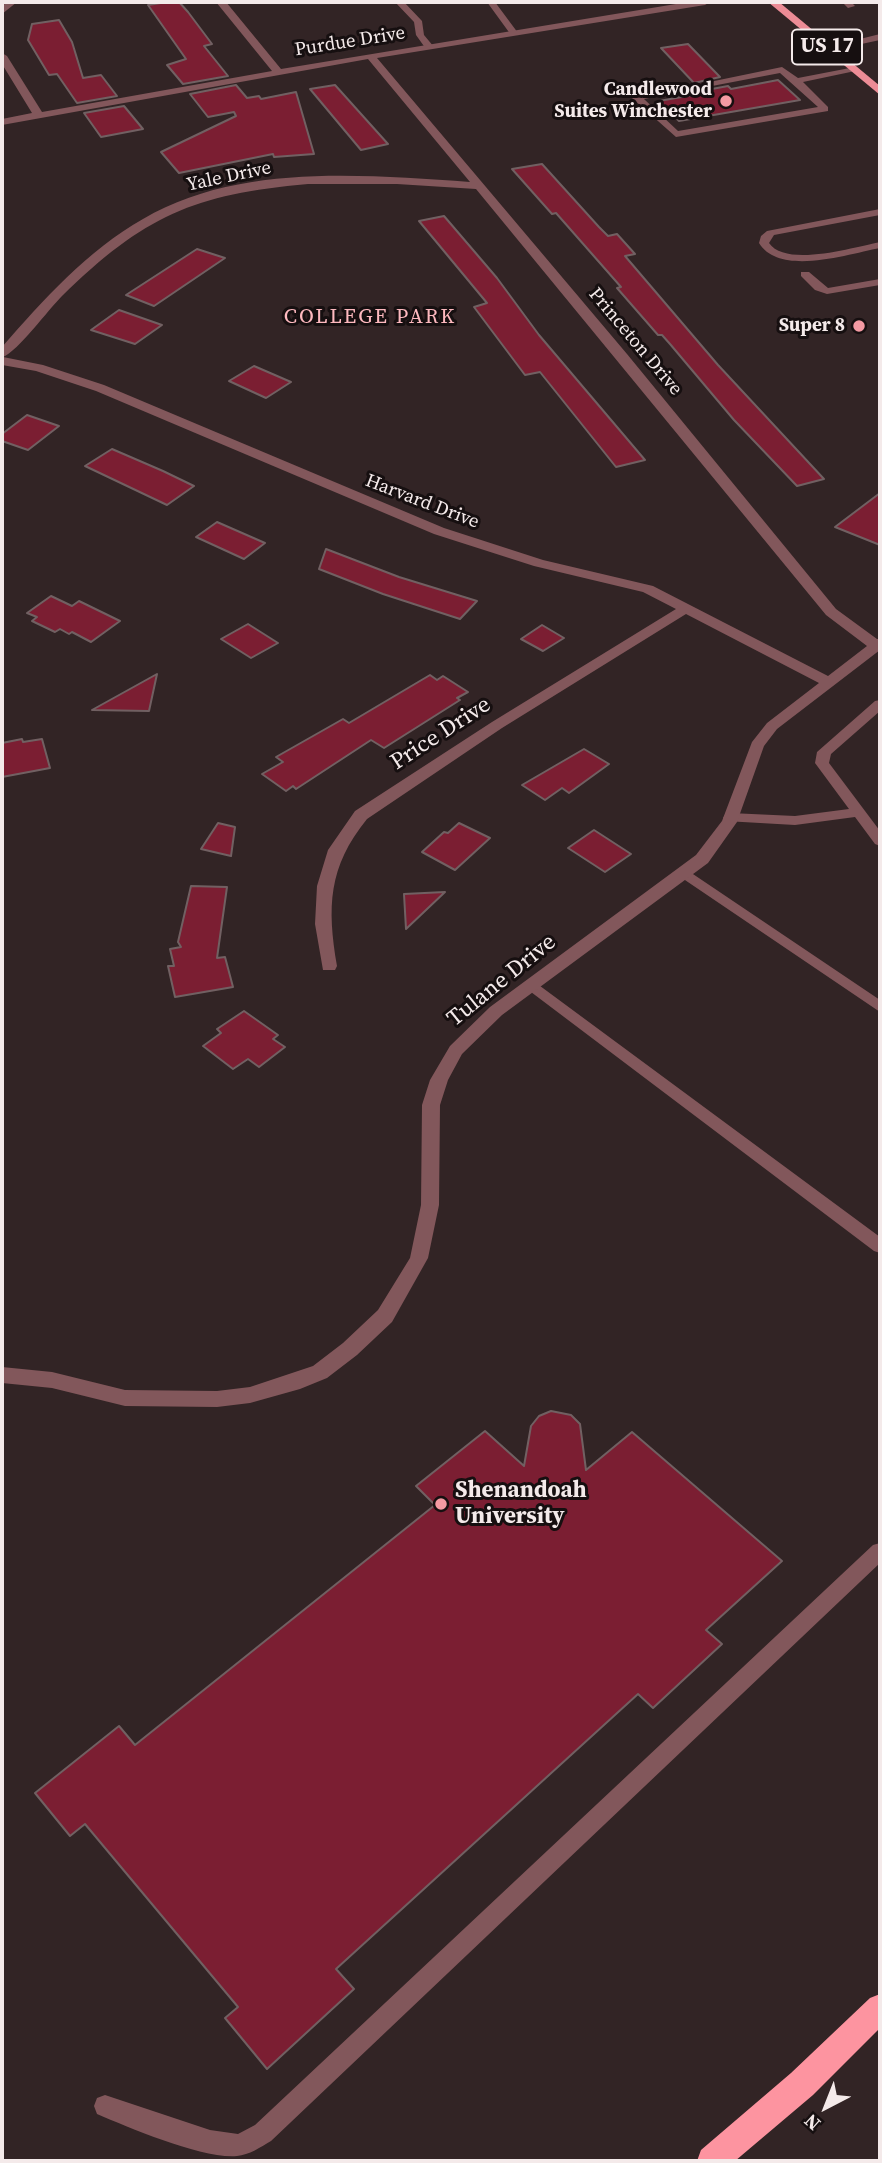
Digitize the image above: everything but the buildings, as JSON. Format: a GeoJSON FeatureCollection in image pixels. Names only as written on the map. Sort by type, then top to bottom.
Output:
{"type":"FeatureCollection","features":[{"type":"Feature","properties":{"kind":"highway","name":"US 17"},"geometry":{"type":"LineString","coordinates":[[773,2],[880,92]]}},
{"type":"Feature","properties":{"kind":"highway"},"geometry":{"type":"LineString","coordinates":[[712,2161],[802,2084],[880,2008]]}},
{"type":"Feature","properties":{"kind":"street"},"geometry":{"type":"LineString","coordinates":[[2,12],[12,2]]}},
{"type":"Feature","properties":{"kind":"street"},"geometry":{"type":"LineString","coordinates":[[220,2],[278,72]]}},
{"type":"Feature","properties":{"kind":"street","name":"Purdue Drive"},"geometry":{"type":"LineString","coordinates":[[2,122],[370,56],[705,2]]}},
{"type":"Feature","properties":{"kind":"street"},"geometry":{"type":"LineString","coordinates":[[829,48],[880,37]]}},
{"type":"Feature","properties":{"kind":"street"},"geometry":{"type":"LineString","coordinates":[[2,56],[39,116]]}},
{"type":"Feature","properties":{"kind":"street","name":"Princeton Drive"},"geometry":{"type":"LineString","coordinates":[[370,56],[624,357],[831,612],[878,645]]}},
{"type":"Feature","properties":{"kind":"street","name":"Yale Drive"},"geometry":{"type":"LineString","coordinates":[[2,354],[48,306],[125,236],[149,220],[193,201],[251,187],[330,181],[478,186]]}},
{"type":"Feature","properties":{"kind":"street","name":"Harvard Drive"},"geometry":{"type":"LineString","coordinates":[[2,361],[51,372],[100,388],[439,531],[539,563],[648,589],[827,681]]}},
{"type":"Feature","properties":{"kind":"street","name":"Price Drive"},"geometry":{"type":"LineString","coordinates":[[329,966],[322,929],[323,899],[332,856],[344,834],[361,815],[497,724],[685,609]]}},
{"type":"Feature","properties":{"kind":"street","name":"Tulane Drive"},"geometry":{"type":"LineString","coordinates":[[2,1375],[52,1380],[125,1398],[177,1401],[250,1395],[293,1383],[330,1364],[385,1316],[419,1258],[430,1205],[430,1105],[439,1080],[456,1050],[496,1011],[702,859],[730,818],[757,745],[772,726],[827,681],[878,645]]}},
{"type":"Feature","properties":{"kind":"lane"},"geometry":{"type":"LineString","coordinates":[[399,2],[418,21],[420,35],[429,47]]}},
{"type":"Feature","properties":{"kind":"lane"},"geometry":{"type":"LineString","coordinates":[[491,2],[514,33]]}},
{"type":"Feature","properties":{"kind":"lane"},"geometry":{"type":"LineString","coordinates":[[796,81],[825,109],[676,134],[637,98],[782,70],[796,81],[855,70]]}},
{"type":"Feature","properties":{"kind":"lane"},"geometry":{"type":"LineString","coordinates":[[880,212],[771,233],[764,243],[771,253],[784,258],[804,258],[880,245]]}},
{"type":"Feature","properties":{"kind":"lane"},"geometry":{"type":"LineString","coordinates":[[805,274],[819,288],[827,291],[880,282]]}},
{"type":"Feature","properties":{"kind":"lane"},"geometry":{"type":"LineString","coordinates":[[880,704],[824,752],[822,762],[880,841]]}},
{"type":"Feature","properties":{"kind":"lane"},"geometry":{"type":"LineString","coordinates":[[730,818],[796,822],[834,819],[858,812]]}},
{"type":"Feature","properties":{"kind":"lane"},"geometry":{"type":"LineString","coordinates":[[684,873],[880,1007]]}},
{"type":"Feature","properties":{"kind":"lane"},"geometry":{"type":"LineString","coordinates":[[532,985],[880,1246]]}},
{"type":"Feature","properties":{"kind":"lane"},"geometry":{"type":"LineString","coordinates":[[105,2106],[212,2141],[236,2145],[248,2143],[263,2133],[880,1551]]}},
{"type":"Feature","properties":{"kind":"place","name":"Candlewood Suites Winchester"},"geometry":{"type":"Point","coordinates":[726,101]}},
{"type":"Feature","properties":{"kind":"place","name":"Super 8"},"geometry":{"type":"Point","coordinates":[859,326]}},
{"type":"Feature","properties":{"kind":"place","name":"Shenandoah University"},"geometry":{"type":"Point","coordinates":[441,1504]}},
{"type":"Feature","properties":{"kind":"district","name":"COLLEGE PARK"},"geometry":{"type":"Point","coordinates":[370,318]}}]}
